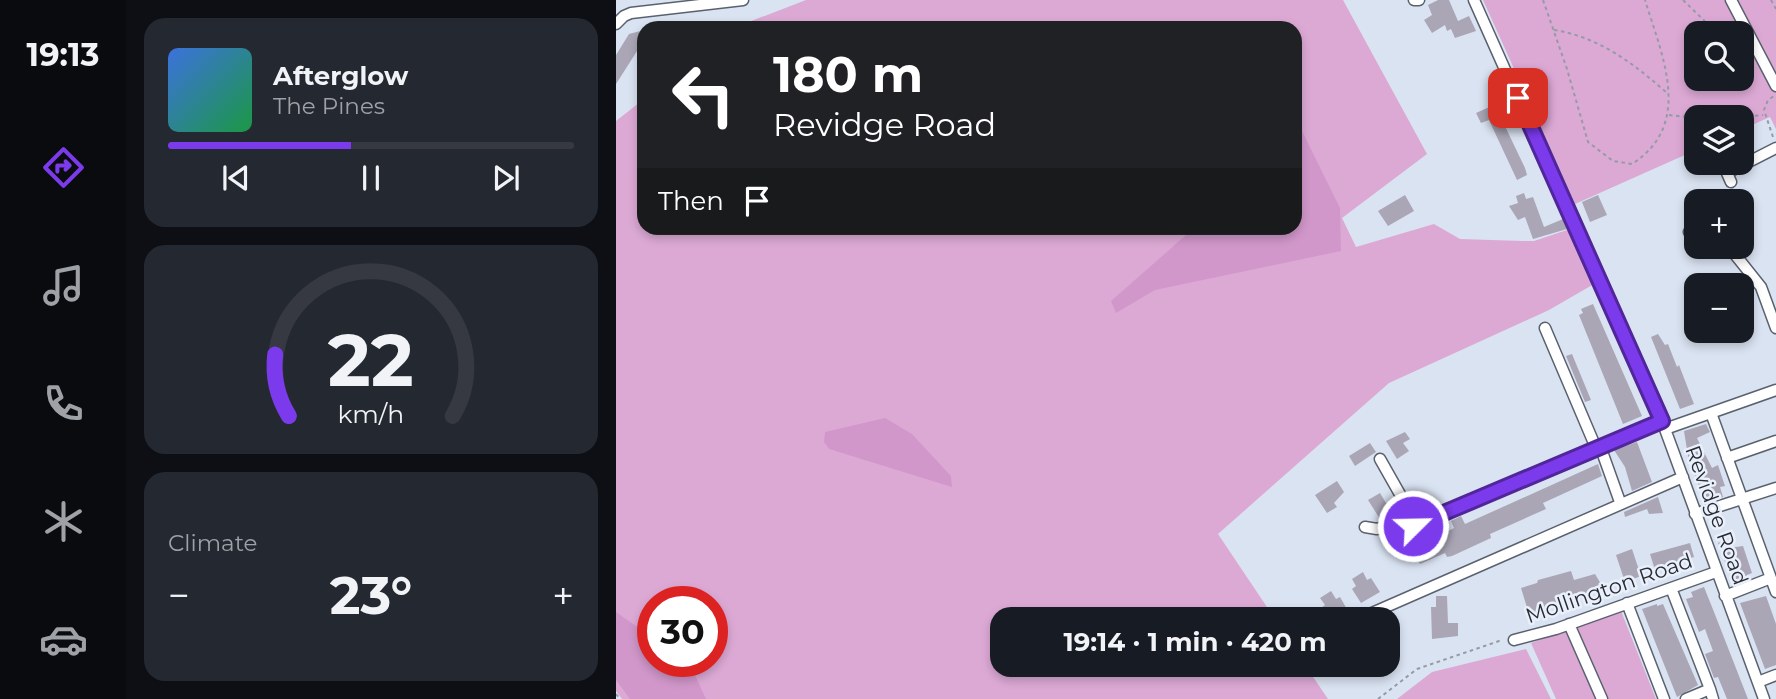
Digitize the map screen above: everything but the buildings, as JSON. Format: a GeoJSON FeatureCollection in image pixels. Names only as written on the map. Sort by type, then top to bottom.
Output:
{"type":"FeatureCollection","features":[{"type":"Feature","properties":{"kind":"street"},"geometry":{"type":"LineString","coordinates":[[616,24],[631,13],[743,0]]}},
{"type":"Feature","properties":{"kind":"street"},"geometry":{"type":"LineString","coordinates":[[1414,0],[1419,0]]}},
{"type":"Feature","properties":{"kind":"street","name":"Revidge Road"},"geometry":{"type":"LineString","coordinates":[[1474,0],[1664,425],[1765,699]]}},
{"type":"Feature","properties":{"kind":"street"},"geometry":{"type":"LineString","coordinates":[[1731,0],[1776,86]]}},
{"type":"Feature","properties":{"kind":"street"},"geometry":{"type":"LineString","coordinates":[[1731,182],[1727,173],[1776,146]]}},
{"type":"Feature","properties":{"kind":"street"},"geometry":{"type":"LineString","coordinates":[[1739,259],[1761,287],[1776,328]]}},
{"type":"Feature","properties":{"kind":"street"},"geometry":{"type":"LineString","coordinates":[[1545,328],[1620,502]]}},
{"type":"Feature","properties":{"kind":"street"},"geometry":{"type":"LineString","coordinates":[[1366,527],[1377,529],[1416,523],[1598,447],[1776,390]]}},
{"type":"Feature","properties":{"kind":"street"},"geometry":{"type":"LineString","coordinates":[[1711,413],[1776,592]]}},
{"type":"Feature","properties":{"kind":"street"},"geometry":{"type":"LineString","coordinates":[[1727,458],[1776,441]]}},
{"type":"Feature","properties":{"kind":"street"},"geometry":{"type":"LineString","coordinates":[[1380,459],[1416,523]]}},
{"type":"Feature","properties":{"kind":"street"},"geometry":{"type":"LineString","coordinates":[[1385,607],[1620,502],[1683,477]]}},
{"type":"Feature","properties":{"kind":"street"},"geometry":{"type":"LineString","coordinates":[[1695,514],[1776,488]]}},
{"type":"Feature","properties":{"kind":"street","name":"Mollington Road"},"geometry":{"type":"LineString","coordinates":[[1514,640],[1569,624],[1716,572]]}},
{"type":"Feature","properties":{"kind":"street"},"geometry":{"type":"LineString","coordinates":[[1725,596],[1771,578]]}},
{"type":"Feature","properties":{"kind":"street"},"geometry":{"type":"LineString","coordinates":[[1671,588],[1712,694],[1686,699]]}},
{"type":"Feature","properties":{"kind":"street"},"geometry":{"type":"LineString","coordinates":[[1627,603],[1664,699]]}},
{"type":"Feature","properties":{"kind":"street"},"geometry":{"type":"LineString","coordinates":[[1569,624],[1602,699]]}},
{"type":"Feature","properties":{"kind":"street"},"geometry":{"type":"LineString","coordinates":[[1758,682],[1776,675]]}},
{"type":"Feature","properties":{"kind":"path"},"geometry":{"type":"LineString","coordinates":[[1543,0],[1588,142],[1596,151],[1613,161],[1632,164],[1650,153],[1669,115],[1665,66],[1645,0]]}},
{"type":"Feature","properties":{"kind":"path"},"geometry":{"type":"LineString","coordinates":[[1683,0],[1705,21]]}},
{"type":"Feature","properties":{"kind":"path"},"geometry":{"type":"LineString","coordinates":[[1771,0],[1776,9]]}},
{"type":"Feature","properties":{"kind":"path"},"geometry":{"type":"LineString","coordinates":[[1553,30],[1588,39],[1627,59],[1668,94]]}},
{"type":"Feature","properties":{"kind":"path"},"geometry":{"type":"LineString","coordinates":[[1776,94],[1764,105],[1764,115],[1776,146]]}},
{"type":"Feature","properties":{"kind":"path"},"geometry":{"type":"LineString","coordinates":[[1669,115],[1684,117]]}},
{"type":"Feature","properties":{"kind":"path"},"geometry":{"type":"LineString","coordinates":[[1754,116],[1764,115]]}},
{"type":"Feature","properties":{"kind":"path"},"geometry":{"type":"LineString","coordinates":[[1378,699],[1417,669],[1495,641],[1514,640]]}},
{"type":"Feature","properties":{"kind":"path"},"geometry":{"type":"LineString","coordinates":[[616,694],[620,699]]}},
{"type":"Feature","properties":{"kind":"shaded area"},"geometry":{"type":"Polygon","coordinates":[[[806,0],[1343,0],[1427,154],[1342,218],[1356,247],[1434,224],[1460,239],[1534,241],[1570,229],[1594,284],[1549,310],[1389,383],[1218,534],[1267,607],[990,607],[990,677],[1313,677],[1328,699],[622,699],[616,691],[616,121],[637,104],[637,235],[1302,235],[1302,21],[751,21],[806,0]]]}},
{"type":"Feature","properties":{"kind":"shaded area"},"geometry":{"type":"Polygon","coordinates":[[[1483,0],[1776,0],[1776,129],[1770,117],[1754,124],[1754,105],[1684,105],[1684,155],[1575,204],[1483,0]]]}},
{"type":"Feature","properties":{"kind":"shaded area"},"geometry":{"type":"Polygon","coordinates":[[[1302,131],[1340,208],[1341,251],[1155,290],[1116,313],[1111,301],[1186,235],[1302,235],[1302,131]]]}},
{"type":"Feature","properties":{"kind":"shaded area"},"geometry":{"type":"Polygon","coordinates":[[[885,418],[912,434],[951,476],[952,487],[829,449],[824,442],[825,432],[885,418]]]}},
{"type":"Feature","properties":{"kind":"shaded area"},"geometry":{"type":"Polygon","coordinates":[[[1621,611],[1656,699],[1556,699],[1531,643],[1621,611]]]}},
{"type":"Feature","properties":{"kind":"shaded area"},"geometry":{"type":"Polygon","coordinates":[[[616,612],[637,627],[637,677],[696,677],[706,699],[630,699],[616,680],[616,612]]]}},
{"type":"Feature","properties":{"kind":"shaded area"},"geometry":{"type":"Polygon","coordinates":[[[1526,649],[1551,699],[1397,699],[1432,672],[1526,649]]]}},
{"type":"Feature","properties":{"kind":"route"},"geometry":{"type":"LineString","coordinates":[[1413,526],[1662,421],[1518,98]]}}]}
